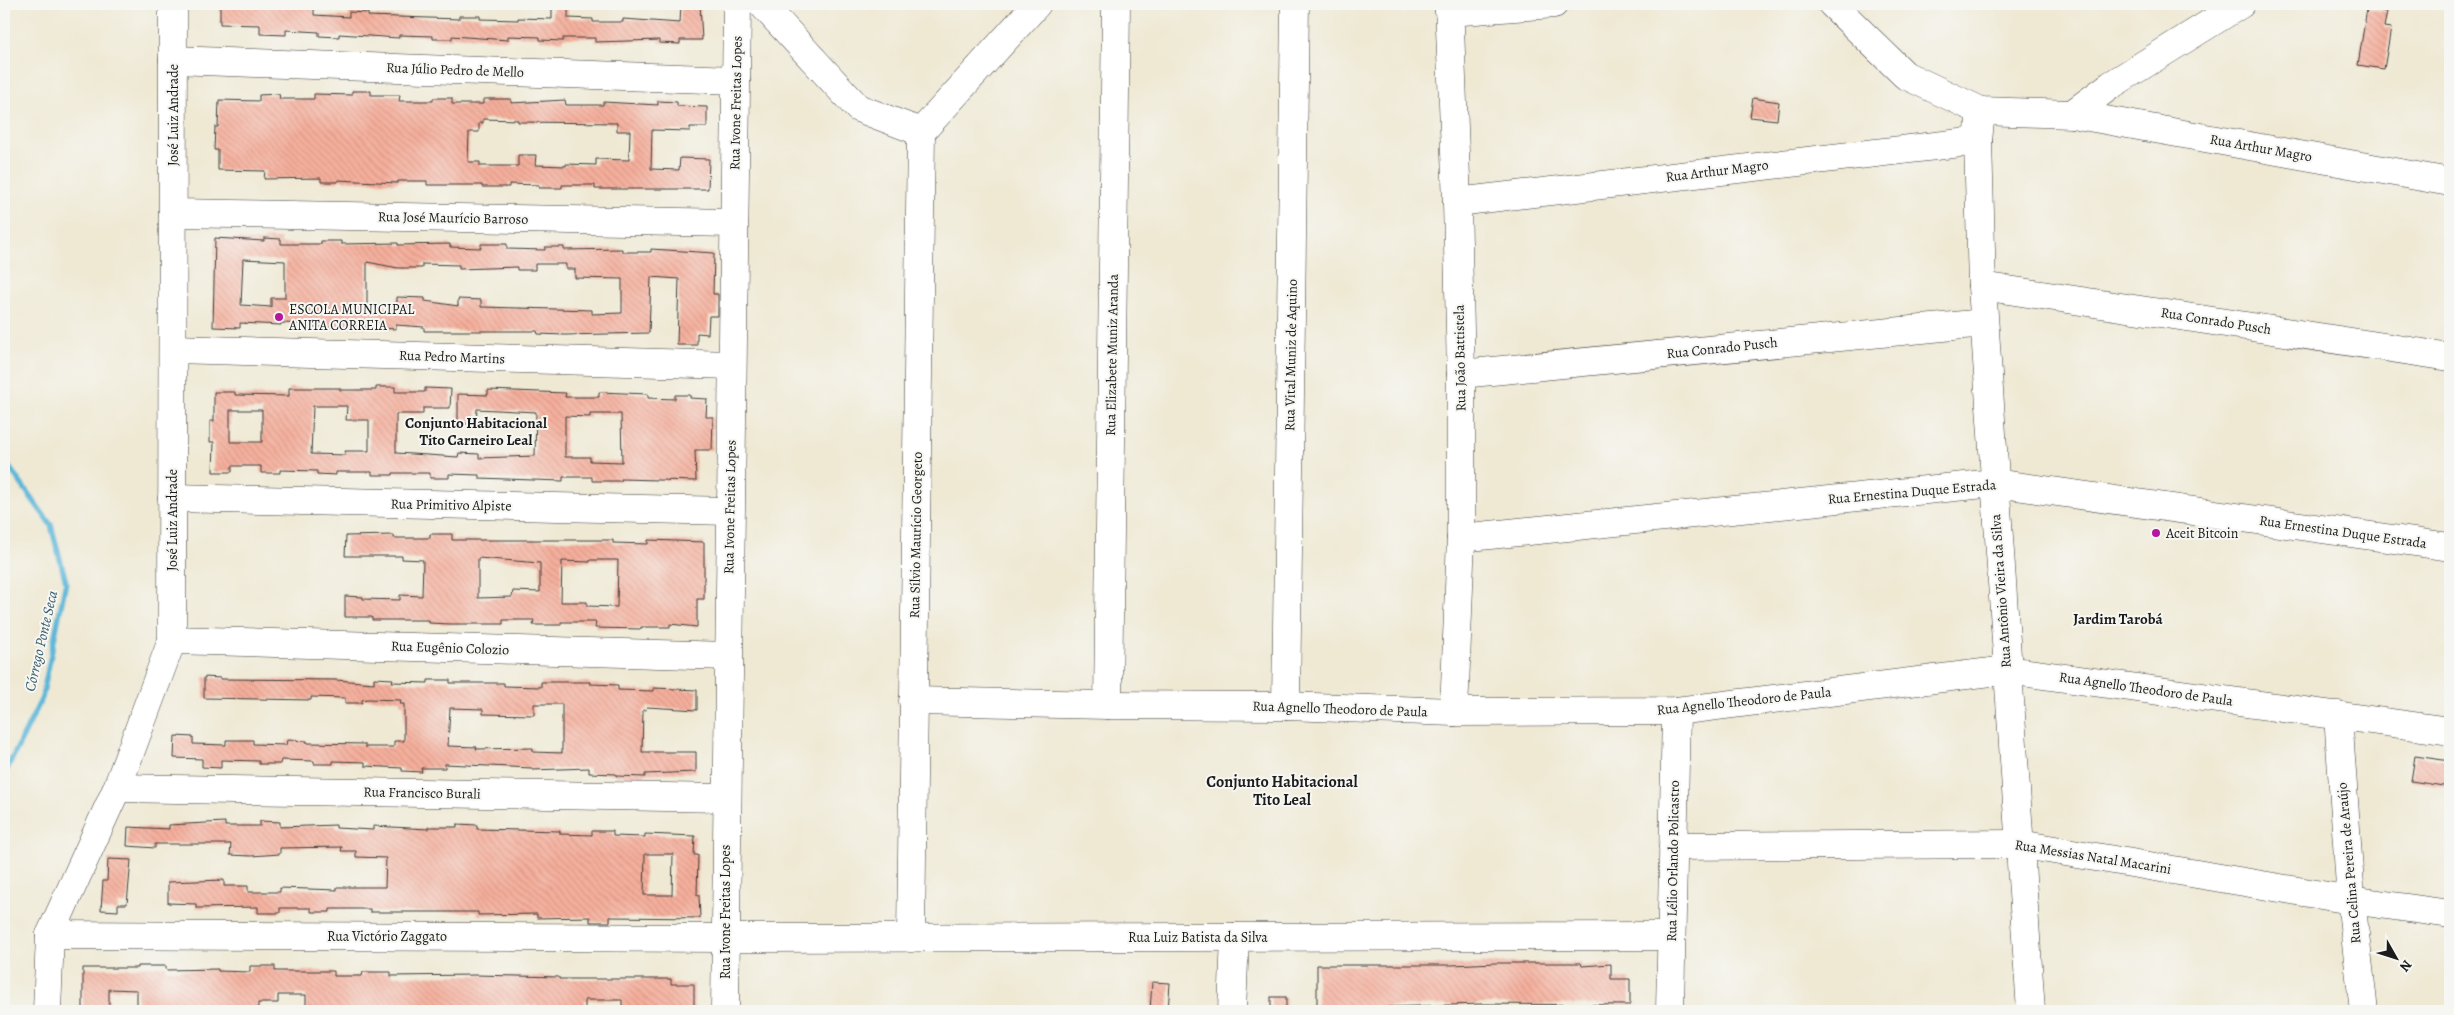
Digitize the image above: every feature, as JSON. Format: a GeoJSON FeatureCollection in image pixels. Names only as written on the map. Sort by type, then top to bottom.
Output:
{"type":"FeatureCollection","features":[{"type":"Feature","properties":{"kind":"street","name":"José Luiz Andrade"},"geometry":{"type":"LineString","coordinates":[[47,1011],[50,935],[117,788],[172,640],[173,4]]}},
{"type":"Feature","properties":{"kind":"street","name":"Rua Ivone Freitas Lopes"},"geometry":{"type":"LineString","coordinates":[[725,1011],[726,798],[737,4]]}},
{"type":"Feature","properties":{"kind":"street"},"geometry":{"type":"LineString","coordinates":[[762,4],[858,108],[921,132],[1037,4]]}},
{"type":"Feature","properties":{"kind":"street","name":"Rua Elizabete Muniz Aranda"},"geometry":{"type":"LineString","coordinates":[[1108,705],[1116,4]]}},
{"type":"Feature","properties":{"kind":"street","name":"Rua Vital Muniz de Aquino"},"geometry":{"type":"LineString","coordinates":[[1286,706],[1295,4]]}},
{"type":"Feature","properties":{"kind":"street"},"geometry":{"type":"LineString","coordinates":[[1449,8],[1554,4]]}},
{"type":"Feature","properties":{"kind":"street"},"geometry":{"type":"LineString","coordinates":[[1832,4],[1905,75],[1981,111]]}},
{"type":"Feature","properties":{"kind":"street"},"geometry":{"type":"LineString","coordinates":[[2072,114],[2111,85],[2241,4]]}},
{"type":"Feature","properties":{"kind":"street","name":"Rua João Battistela"},"geometry":{"type":"LineString","coordinates":[[1449,8],[1457,202],[1460,374],[1461,538],[1454,712]]}},
{"type":"Feature","properties":{"kind":"street","name":"Rua Júlio Pedro de Mello"},"geometry":{"type":"LineString","coordinates":[[173,60],[736,80]]}},
{"type":"Feature","properties":{"kind":"street","name":"Rua Arthur Magro"},"geometry":{"type":"LineString","coordinates":[[1981,111],[2072,114],[2450,182]]}},
{"type":"Feature","properties":{"kind":"street","name":"Rua Antônio Vieira da Silva"},"geometry":{"type":"LineString","coordinates":[[1981,111],[1978,141],[1984,323],[2031,1011]]}},
{"type":"Feature","properties":{"kind":"street","name":"Rua Sílvio Maurício Georgeto"},"geometry":{"type":"LineString","coordinates":[[911,938],[921,132]]}},
{"type":"Feature","properties":{"kind":"street","name":"Rua Arthur Magro"},"geometry":{"type":"LineString","coordinates":[[1457,202],[1978,141]]}},
{"type":"Feature","properties":{"kind":"street","name":"Rua José Maurício Barroso"},"geometry":{"type":"LineString","coordinates":[[173,213],[734,222]]}},
{"type":"Feature","properties":{"kind":"street","name":"Rua Conrado Pusch"},"geometry":{"type":"LineString","coordinates":[[1982,286],[2450,357]]}},
{"type":"Feature","properties":{"kind":"street","name":"Rua Conrado Pusch"},"geometry":{"type":"LineString","coordinates":[[1460,374],[1984,323]]}},
{"type":"Feature","properties":{"kind":"street","name":"Rua Pedro Martins"},"geometry":{"type":"LineString","coordinates":[[173,349],[732,365]]}},
{"type":"Feature","properties":{"kind":"street","name":"Rua Ernestina Duque Estrada"},"geometry":{"type":"LineString","coordinates":[[1461,538],[1994,483],[2450,547]]}},
{"type":"Feature","properties":{"kind":"street","name":"Rua Primitivo Alpiste"},"geometry":{"type":"LineString","coordinates":[[172,498],[730,511]]}},
{"type":"Feature","properties":{"kind":"street","name":"Rua Eugênio Colozio"},"geometry":{"type":"LineString","coordinates":[[172,640],[728,656]]}},
{"type":"Feature","properties":{"kind":"street","name":"Rua Agnello Theodoro de Paula"},"geometry":{"type":"LineString","coordinates":[[914,701],[1286,706],[1454,712],[1676,711],[2007,670],[2450,731]]}},
{"type":"Feature","properties":{"kind":"street","name":"Rua Lélio Orlando Policastro"},"geometry":{"type":"LineString","coordinates":[[1670,1011],[1676,711]]}},
{"type":"Feature","properties":{"kind":"street","name":"Rua Celina Pereira de Araújo"},"geometry":{"type":"LineString","coordinates":[[2338,715],[2351,900],[2364,1011]]}},
{"type":"Feature","properties":{"kind":"street","name":"Rua Francisco Burali"},"geometry":{"type":"LineString","coordinates":[[117,788],[726,798]]}},
{"type":"Feature","properties":{"kind":"street","name":"Rua Messias Natal Macarini"},"geometry":{"type":"LineString","coordinates":[[1673,846],[2019,844],[2351,900],[2450,914]]}},
{"type":"Feature","properties":{"kind":"street","name":"Rua Victório Zaggato"},"geometry":{"type":"LineString","coordinates":[[50,935],[725,938]]}},
{"type":"Feature","properties":{"kind":"street","name":"Rua Luiz Batista da Silva"},"geometry":{"type":"LineString","coordinates":[[725,938],[1671,936]]}},
{"type":"Feature","properties":{"kind":"street"},"geometry":{"type":"LineString","coordinates":[[1232,1011],[1235,937]]}},
{"type":"Feature","properties":{"kind":"building"},"geometry":{"type":"Polygon","coordinates":[[[220,4],[314,5],[314,15],[349,17],[349,12],[368,13],[368,16],[459,19],[459,16],[480,16],[480,19],[518,20],[518,18],[552,19],[552,7],[568,7],[568,18],[593,19],[593,22],[623,22],[623,19],[680,23],[681,4],[700,4],[702,40],[680,40],[680,44],[659,43],[659,40],[595,42],[595,38],[563,38],[563,41],[540,40],[540,37],[508,36],[508,40],[452,36],[452,39],[433,39],[433,36],[399,35],[399,38],[339,34],[339,37],[319,36],[319,32],[286,30],[286,35],[260,34],[260,25],[220,24],[220,4]]]}},
{"type":"Feature","properties":{"kind":"building"},"geometry":{"type":"Polygon","coordinates":[[[2367,8],[2387,12],[2384,27],[2391,28],[2384,69],[2358,65],[2367,8]]]}},
{"type":"Feature","properties":{"kind":"building"},"geometry":{"type":"Polygon","coordinates":[[[352,91],[371,91],[371,95],[400,95],[399,101],[433,101],[433,98],[452,98],[452,104],[483,104],[483,99],[511,99],[511,103],[565,100],[566,105],[603,105],[603,102],[658,105],[658,101],[677,102],[677,106],[707,107],[707,127],[690,127],[690,131],[652,130],[651,169],[679,170],[680,158],[709,159],[708,189],[595,189],[595,185],[562,185],[562,188],[539,188],[539,185],[509,184],[509,187],[482,187],[482,185],[427,185],[427,181],[398,181],[397,183],[338,180],[338,182],[321,182],[321,178],[264,179],[265,171],[218,170],[218,150],[214,150],[215,127],[218,127],[219,100],[259,101],[259,95],[279,94],[280,99],[314,99],[314,94],[352,95],[352,91]],[[483,119],[483,123],[479,123],[479,132],[469,132],[468,162],[480,162],[480,166],[518,166],[518,155],[536,155],[535,165],[596,165],[596,159],[629,160],[630,131],[617,131],[617,123],[518,122],[518,120],[483,119]]]}},
{"type":"Feature","properties":{"kind":"building"},"geometry":{"type":"Polygon","coordinates":[[[1753,98],[1779,102],[1777,120],[1750,117],[1753,98]]]}},
{"type":"Feature","properties":{"kind":"building"},"geometry":{"type":"Polygon","coordinates":[[[215,238],[264,241],[264,238],[281,239],[281,244],[321,244],[321,241],[341,241],[341,244],[450,244],[450,247],[481,248],[481,244],[507,244],[507,249],[545,250],[545,247],[564,247],[564,250],[622,249],[622,252],[651,252],[651,249],[714,253],[713,294],[718,294],[718,316],[709,316],[708,334],[697,333],[697,345],[677,345],[679,279],[651,277],[649,333],[565,335],[538,334],[537,331],[424,331],[424,327],[396,325],[396,329],[312,327],[313,324],[281,323],[281,325],[240,323],[240,328],[213,327],[215,238]],[[243,259],[241,305],[271,307],[271,298],[285,298],[285,261],[243,259]],[[367,262],[367,305],[397,306],[397,297],[425,298],[425,301],[458,306],[458,299],[481,300],[481,307],[592,310],[592,314],[622,313],[622,279],[575,278],[575,269],[566,269],[566,264],[535,264],[535,270],[517,270],[517,267],[459,269],[459,265],[422,264],[422,268],[398,268],[367,262]]]}},
{"type":"Feature","properties":{"kind":"building"},"geometry":{"type":"Polygon","coordinates":[[[376,387],[395,387],[395,392],[425,392],[425,388],[451,389],[450,408],[423,408],[423,414],[396,414],[396,453],[458,457],[459,453],[479,454],[479,458],[535,456],[536,412],[477,409],[476,424],[458,424],[458,394],[488,395],[488,390],[566,393],[565,397],[599,397],[599,392],[648,394],[648,398],[675,399],[675,395],[690,395],[690,398],[707,399],[706,417],[713,417],[712,450],[695,450],[696,481],[621,479],[621,481],[592,481],[592,477],[563,477],[563,481],[479,478],[479,475],[449,474],[449,478],[430,478],[430,473],[372,475],[372,472],[336,472],[336,475],[317,474],[317,471],[280,470],[280,473],[261,473],[261,466],[232,466],[232,472],[213,472],[214,442],[210,442],[210,421],[214,421],[214,392],[235,392],[235,395],[289,396],[289,388],[376,390],[376,387]],[[313,406],[311,454],[345,455],[345,451],[369,451],[369,420],[346,420],[347,406],[313,406]],[[230,410],[230,442],[262,442],[262,410],[230,410]],[[590,414],[590,417],[565,416],[565,457],[590,457],[590,461],[622,462],[621,414],[590,414]]]}},
{"type":"Feature","properties":{"kind":"building"},"geometry":{"type":"Polygon","coordinates":[[[430,534],[452,534],[452,540],[613,540],[613,543],[648,544],[648,540],[704,542],[704,599],[697,599],[697,627],[670,624],[670,627],[641,627],[641,629],[595,628],[596,622],[561,622],[561,625],[533,625],[534,620],[503,620],[503,624],[450,624],[429,623],[429,620],[372,620],[372,617],[345,617],[345,596],[363,597],[363,599],[400,600],[400,595],[422,596],[423,560],[402,559],[402,556],[345,556],[346,536],[394,535],[394,538],[430,538],[430,534]],[[478,558],[478,598],[512,597],[513,591],[540,592],[540,563],[478,558]],[[590,560],[590,562],[562,561],[561,602],[587,602],[587,606],[617,607],[618,560],[590,560]]]}},
{"type":"Feature","properties":{"kind":"building"},"geometry":{"type":"Polygon","coordinates":[[[204,677],[221,679],[336,680],[374,683],[374,678],[393,679],[392,682],[428,683],[428,680],[450,680],[450,683],[504,683],[504,686],[541,687],[541,682],[590,682],[590,684],[618,685],[618,690],[654,691],[654,688],[697,690],[697,710],[647,707],[646,710],[643,710],[642,752],[696,752],[696,772],[645,774],[645,777],[589,773],[589,768],[532,770],[532,768],[445,764],[445,768],[421,768],[422,772],[402,771],[402,768],[365,766],[365,762],[333,761],[333,764],[314,764],[314,761],[281,760],[280,764],[259,764],[259,761],[221,760],[221,768],[202,767],[202,759],[174,758],[175,736],[193,737],[193,744],[226,745],[226,740],[253,740],[253,744],[286,745],[287,740],[307,741],[307,743],[365,744],[365,747],[394,747],[394,741],[404,741],[404,704],[400,704],[401,700],[367,699],[362,700],[362,703],[345,703],[345,698],[311,697],[311,700],[204,698],[204,677]],[[534,704],[534,715],[483,714],[483,709],[450,708],[448,746],[477,747],[476,749],[533,748],[533,752],[562,753],[562,704],[534,704]]]}},
{"type":"Feature","properties":{"kind":"building"},"geometry":{"type":"Polygon","coordinates":[[[2415,756],[2450,761],[2450,787],[2411,781],[2415,756]]]}},
{"type":"Feature","properties":{"kind":"building"},"geometry":{"type":"Polygon","coordinates":[[[260,821],[280,822],[280,827],[336,825],[336,828],[373,830],[373,826],[428,829],[428,827],[457,827],[457,824],[477,825],[477,829],[560,831],[560,834],[592,835],[592,831],[613,831],[613,836],[645,837],[645,834],[695,836],[694,855],[698,855],[697,895],[699,895],[700,918],[610,917],[610,922],[590,922],[590,917],[537,918],[537,914],[478,915],[478,912],[370,912],[370,909],[330,909],[330,912],[311,912],[311,908],[280,908],[280,913],[258,913],[258,907],[196,908],[196,904],[168,903],[168,882],[224,880],[224,886],[248,886],[248,892],[280,892],[280,888],[337,890],[337,887],[385,887],[386,858],[356,857],[356,851],[341,851],[342,847],[280,848],[280,854],[251,856],[230,855],[231,844],[155,844],[155,848],[127,846],[128,827],[169,829],[169,825],[225,822],[225,826],[260,826],[260,821]],[[645,854],[644,895],[672,895],[673,854],[645,854]]]}},
{"type":"Feature","properties":{"kind":"building"},"geometry":{"type":"Polygon","coordinates":[[[108,859],[131,860],[127,904],[118,904],[118,911],[101,910],[103,881],[107,881],[108,859]]]}},
{"type":"Feature","properties":{"kind":"building"},"geometry":{"type":"Polygon","coordinates":[[[1581,963],[1582,966],[1611,964],[1611,979],[1630,979],[1630,1005],[1481,1004],[1387,1007],[1387,1011],[1317,1011],[1317,965],[1452,965],[1581,963]]]}},
{"type":"Feature","properties":{"kind":"building"},"geometry":{"type":"Polygon","coordinates":[[[138,966],[166,966],[166,970],[218,969],[218,971],[250,972],[250,966],[275,966],[275,971],[334,971],[334,976],[362,976],[363,972],[391,972],[391,976],[475,975],[559,977],[559,979],[671,979],[671,984],[694,984],[694,1011],[622,1011],[622,1000],[585,1000],[585,1011],[537,1009],[537,1006],[502,1006],[501,1011],[306,1011],[306,995],[278,995],[278,1003],[258,1003],[258,1011],[137,1011],[137,990],[109,989],[109,1011],[83,1011],[83,968],[138,968],[138,966]]]}},
{"type":"Feature","properties":{"kind":"building"},"geometry":{"type":"Polygon","coordinates":[[[1152,982],[1170,983],[1168,1011],[1150,1011],[1152,982]]]}},
{"type":"Feature","properties":{"kind":"building"},"geometry":{"type":"Polygon","coordinates":[[[1271,997],[1286,997],[1286,1011],[1271,1011],[1271,997]]]}},
{"type":"Feature","properties":{"kind":"waterway","name":"Córrego Ponte Seca"},"geometry":{"type":"LineString","coordinates":[[4,460],[51,525],[66,582],[42,698],[4,775]]}},
{"type":"Feature","properties":{"kind":"place","name":"ESCOLA MUNICIPAL ANITA CORREIA"},"geometry":{"type":"Point","coordinates":[279,317]}},
{"type":"Feature","properties":{"kind":"place","name":"Aceit Bitcoin"},"geometry":{"type":"Point","coordinates":[2156,533]}},
{"type":"Feature","properties":{"kind":"district","name":"Conjunto Habitacional Tito Carneiro Leal"},"geometry":{"type":"Point","coordinates":[476,432]}},
{"type":"Feature","properties":{"kind":"district","name":"Jardim Tarobá"},"geometry":{"type":"Point","coordinates":[2118,619]}},
{"type":"Feature","properties":{"kind":"district","name":"Conjunto Habitacional Tito Leal"},"geometry":{"type":"Point","coordinates":[1282,791]}}]}
